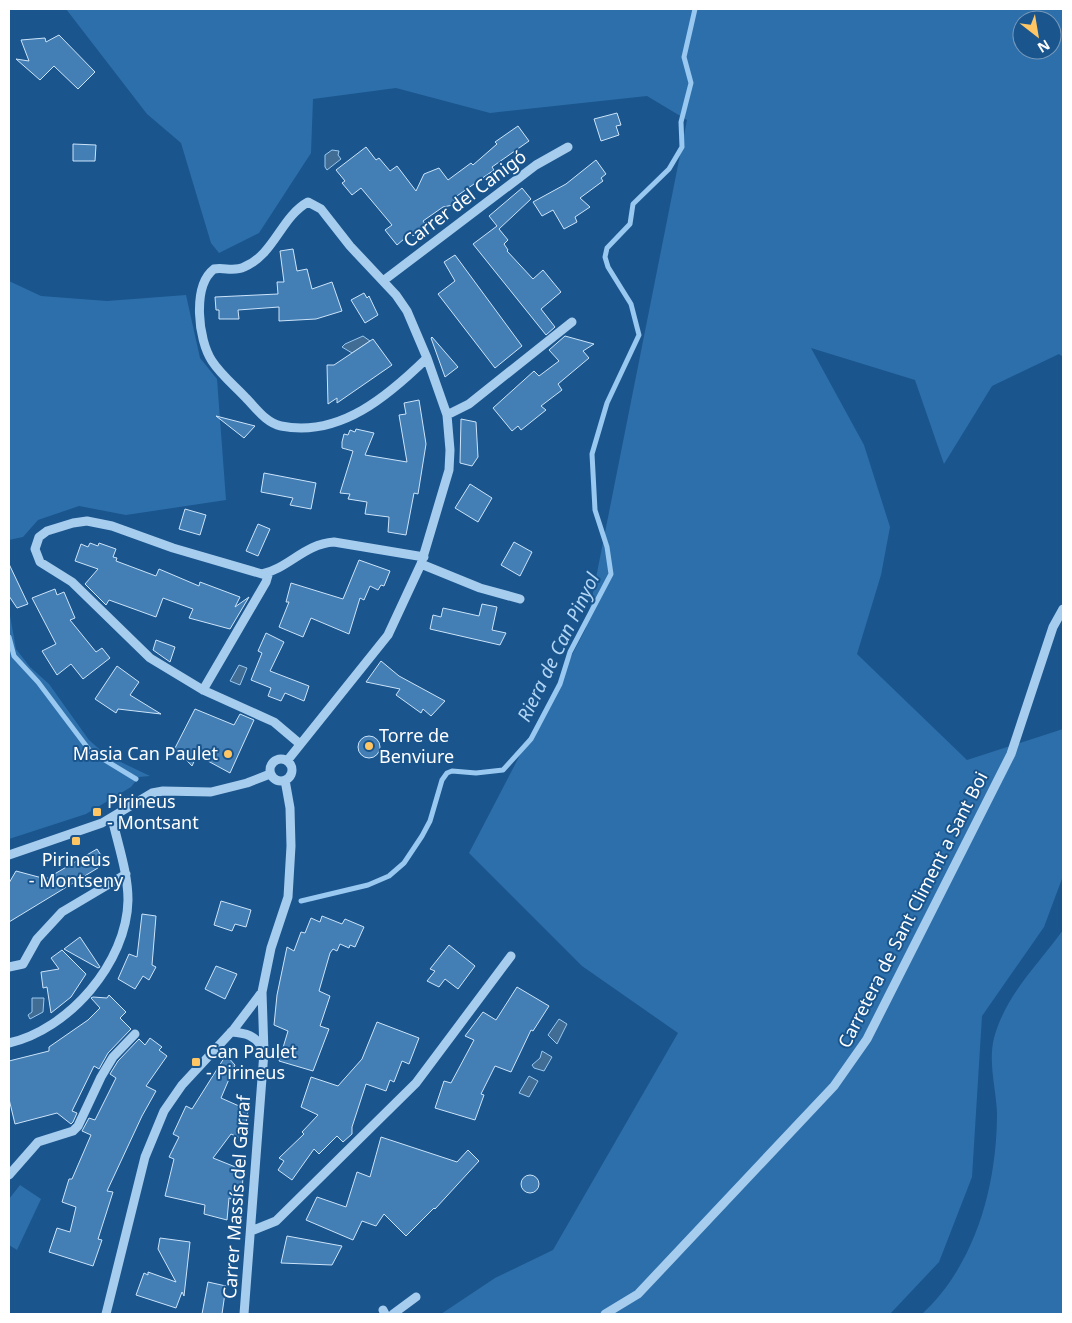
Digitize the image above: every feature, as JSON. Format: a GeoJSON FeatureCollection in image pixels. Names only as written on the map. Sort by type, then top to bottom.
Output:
{"type":"FeatureCollection","features":[{"type":"Feature","properties":{"kind":"street","name":"Carrer del Canigó"},"geometry":{"type":"LineString","coordinates":[[384,281],[536,165],[568,147]]}},
{"type":"Feature","properties":{"kind":"street"},"geometry":{"type":"LineString","coordinates":[[286,761],[388,634],[422,561],[449,470],[450,450],[447,415],[427,358],[407,311],[384,281],[350,246],[321,209],[308,202],[291,215],[272,242],[252,263],[234,270],[214,269],[203,282],[198,302],[208,353],[223,374],[262,415],[275,424],[293,427],[323,424],[356,414],[378,402],[396,388],[427,358]]}},
{"type":"Feature","properties":{"kind":"street"},"geometry":{"type":"LineString","coordinates":[[447,415],[469,404],[572,322]]}},
{"type":"Feature","properties":{"kind":"street"},"geometry":{"type":"LineString","coordinates":[[300,744],[274,722],[203,690],[150,658],[72,582],[40,562],[36,556],[36,543],[44,533],[60,527],[87,521],[102,523],[257,573],[269,572],[300,553],[325,542],[334,542],[422,561],[480,588],[520,599]]}},
{"type":"Feature","properties":{"kind":"street"},"geometry":{"type":"LineString","coordinates":[[203,690],[233,642],[266,582],[269,572]]}},
{"type":"Feature","properties":{"kind":"street","name":"Carretera de Sant Climent a Sant Boi"},"geometry":{"type":"LineString","coordinates":[[605,1314],[638,1294],[834,1086],[852,1063],[867,1039],[1011,754],[1053,627],[1063,609]]}},
{"type":"Feature","properties":{"kind":"street"},"geometry":{"type":"LineString","coordinates":[[274,761],[286,761],[291,765],[292,772],[285,780],[275,780],[270,774],[270,766],[274,761]]}},
{"type":"Feature","properties":{"kind":"street"},"geometry":{"type":"LineString","coordinates":[[9,855],[112,818],[152,793],[163,791],[212,792],[247,783],[270,774]]}},
{"type":"Feature","properties":{"kind":"street"},"geometry":{"type":"LineString","coordinates":[[106,1314],[145,1157],[158,1125],[182,1085],[231,1032],[262,992],[271,948],[288,897],[290,818],[285,780]]}},
{"type":"Feature","properties":{"kind":"street"},"geometry":{"type":"LineString","coordinates":[[9,1043],[22,1040],[42,1031],[76,1006],[89,993],[112,954],[125,923],[128,901],[126,874],[112,818]]}},
{"type":"Feature","properties":{"kind":"street"},"geometry":{"type":"LineString","coordinates":[[9,967],[23,964],[37,939],[62,912],[126,874]]}},
{"type":"Feature","properties":{"kind":"street"},"geometry":{"type":"LineString","coordinates":[[251,1231],[276,1221],[416,1083],[511,956]]}},
{"type":"Feature","properties":{"kind":"street","name":"Carrer Massís del Garraf"},"geometry":{"type":"LineString","coordinates":[[244,1314],[264,1052],[262,992]]}},
{"type":"Feature","properties":{"kind":"street"},"geometry":{"type":"LineString","coordinates":[[231,1032],[251,1035],[258,1041],[264,1052]]}},
{"type":"Feature","properties":{"kind":"street"},"geometry":{"type":"LineString","coordinates":[[9,1175],[38,1142],[73,1131],[78,1126],[101,1077],[113,1057],[135,1034]]}},
{"type":"Feature","properties":{"kind":"street"},"geometry":{"type":"LineString","coordinates":[[393,1314],[416,1297]]}},
{"type":"Feature","properties":{"kind":"shaded area"},"geometry":{"type":"Polygon","coordinates":[[[66,9],[1063,9],[1063,357],[1059,354],[992,386],[944,464],[915,380],[811,348],[864,445],[890,527],[881,575],[857,654],[967,760],[1063,729],[1063,876],[1044,927],[982,1016],[972,1177],[939,1262],[890,1314],[441,1314],[495,1278],[553,1250],[678,1033],[582,966],[469,853],[586,628],[687,120],[647,96],[490,113],[396,88],[313,99],[311,153],[259,233],[219,253],[211,243],[181,143],[147,114],[66,9]]]}},
{"type":"Feature","properties":{"kind":"shaded area"},"geometry":{"type":"Polygon","coordinates":[[[332,150],[339,151],[338,155],[341,159],[327,170],[325,167],[325,155],[332,150]]]}},
{"type":"Feature","properties":{"kind":"shaded area"},"geometry":{"type":"Polygon","coordinates":[[[9,281],[41,296],[107,301],[186,295],[200,358],[217,379],[226,500],[126,515],[79,506],[38,520],[23,537],[9,540],[9,281]]]}},
{"type":"Feature","properties":{"kind":"shaded area"},"geometry":{"type":"Polygon","coordinates":[[[363,336],[370,341],[352,353],[342,347],[345,344],[363,336]]]}},
{"type":"Feature","properties":{"kind":"shaded area"},"geometry":{"type":"Polygon","coordinates":[[[9,610],[16,649],[30,667],[49,684],[89,740],[106,755],[150,776],[139,777],[131,787],[86,814],[9,839],[9,610]]]}},
{"type":"Feature","properties":{"kind":"shaded area"},"geometry":{"type":"Polygon","coordinates":[[[239,665],[247,668],[240,685],[230,681],[239,665]]]}},
{"type":"Feature","properties":{"kind":"shaded area"},"geometry":{"type":"Polygon","coordinates":[[[1063,930],[1063,1314],[922,1314],[941,1294],[956,1272],[980,1222],[988,1195],[993,1168],[997,1113],[992,1047],[999,1022],[1006,1007],[1024,981],[1063,930]]]}},
{"type":"Feature","properties":{"kind":"shaded area"},"geometry":{"type":"Polygon","coordinates":[[[32,998],[44,998],[43,1012],[30,1019],[28,1015],[32,1012],[32,998]]]}},
{"type":"Feature","properties":{"kind":"shaded area"},"geometry":{"type":"Polygon","coordinates":[[[559,1019],[567,1024],[557,1044],[548,1035],[559,1019]]]}},
{"type":"Feature","properties":{"kind":"shaded area"},"geometry":{"type":"Polygon","coordinates":[[[542,1051],[552,1057],[544,1071],[534,1068],[532,1065],[540,1058],[542,1051]]]}},
{"type":"Feature","properties":{"kind":"shaded area"},"geometry":{"type":"Polygon","coordinates":[[[529,1076],[538,1081],[529,1097],[519,1093],[529,1076]]]}},
{"type":"Feature","properties":{"kind":"shaded area"},"geometry":{"type":"Polygon","coordinates":[[[20,1185],[41,1199],[17,1250],[9,1245],[9,1199],[20,1185]]]}},
{"type":"Feature","properties":{"kind":"building"},"geometry":{"type":"Polygon","coordinates":[[[59,35],[95,72],[78,89],[54,66],[40,80],[16,59],[29,61],[21,40],[45,38],[46,42],[59,35]]]}},
{"type":"Feature","properties":{"kind":"building"},"geometry":{"type":"Polygon","coordinates":[[[617,113],[621,125],[616,126],[619,135],[601,141],[594,119],[617,113]]]}},
{"type":"Feature","properties":{"kind":"building"},"geometry":{"type":"Polygon","coordinates":[[[518,126],[529,141],[492,167],[494,170],[454,198],[453,205],[443,207],[423,221],[426,225],[413,236],[411,233],[397,245],[385,230],[392,225],[361,188],[352,195],[342,183],[345,181],[336,170],[366,147],[376,160],[379,158],[390,171],[397,166],[416,191],[424,174],[439,168],[448,180],[471,163],[473,165],[497,144],[495,142],[518,126]]]}},
{"type":"Feature","properties":{"kind":"building"},"geometry":{"type":"Polygon","coordinates":[[[73,144],[96,145],[95,161],[73,161],[73,144]]]}},
{"type":"Feature","properties":{"kind":"building"},"geometry":{"type":"Polygon","coordinates":[[[596,160],[606,174],[601,178],[603,181],[580,198],[590,207],[575,217],[577,222],[564,229],[553,210],[542,216],[533,202],[566,184],[596,160]]]}},
{"type":"Feature","properties":{"kind":"building"},"geometry":{"type":"Polygon","coordinates":[[[522,188],[531,199],[499,229],[508,240],[504,244],[507,251],[533,279],[543,270],[561,292],[541,309],[555,327],[546,335],[473,244],[497,226],[489,216],[522,188]]]}},
{"type":"Feature","properties":{"kind":"building"},"geometry":{"type":"Polygon","coordinates":[[[293,249],[297,271],[307,269],[312,289],[332,282],[342,311],[316,319],[279,321],[279,307],[238,310],[239,319],[219,319],[219,310],[216,310],[215,297],[278,294],[277,282],[284,282],[280,251],[293,249]]]}},
{"type":"Feature","properties":{"kind":"building"},"geometry":{"type":"Polygon","coordinates":[[[455,255],[522,346],[495,368],[438,294],[455,281],[444,262],[455,255]]]}},
{"type":"Feature","properties":{"kind":"building"},"geometry":{"type":"Polygon","coordinates":[[[364,293],[367,298],[369,296],[378,315],[365,323],[351,300],[364,293]]]}},
{"type":"Feature","properties":{"kind":"building"},"geometry":{"type":"Polygon","coordinates":[[[565,336],[594,344],[583,351],[589,358],[558,384],[562,390],[541,406],[546,410],[521,430],[518,426],[512,431],[493,408],[534,371],[539,376],[559,361],[549,350],[565,336]]]}},
{"type":"Feature","properties":{"kind":"building"},"geometry":{"type":"Polygon","coordinates":[[[431,338],[458,367],[445,377],[431,338]]]}},
{"type":"Feature","properties":{"kind":"building"},"geometry":{"type":"Polygon","coordinates":[[[373,339],[392,365],[337,403],[337,398],[328,404],[327,365],[334,365],[373,339]]]}},
{"type":"Feature","properties":{"kind":"building"},"geometry":{"type":"Polygon","coordinates":[[[419,400],[426,444],[418,494],[414,493],[406,535],[388,532],[389,517],[365,514],[367,502],[348,499],[350,494],[340,493],[353,451],[342,448],[342,442],[344,434],[348,435],[350,430],[355,432],[356,429],[374,433],[365,455],[407,462],[399,415],[406,414],[404,403],[419,400]]]}},
{"type":"Feature","properties":{"kind":"building"},"geometry":{"type":"Polygon","coordinates":[[[216,416],[255,426],[244,438],[216,416]]]}},
{"type":"Feature","properties":{"kind":"building"},"geometry":{"type":"Polygon","coordinates":[[[461,419],[476,422],[478,457],[472,466],[460,463],[461,419]]]}},
{"type":"Feature","properties":{"kind":"building"},"geometry":{"type":"Polygon","coordinates":[[[264,473],[316,483],[311,509],[290,505],[293,498],[261,492],[264,473]]]}},
{"type":"Feature","properties":{"kind":"building"},"geometry":{"type":"Polygon","coordinates":[[[470,484],[492,498],[478,522],[455,508],[470,484]]]}},
{"type":"Feature","properties":{"kind":"building"},"geometry":{"type":"Polygon","coordinates":[[[185,509],[206,515],[200,535],[179,529],[185,509]]]}},
{"type":"Feature","properties":{"kind":"building"},"geometry":{"type":"Polygon","coordinates":[[[258,524],[270,529],[258,556],[246,551],[258,524]]]}},
{"type":"Feature","properties":{"kind":"building"},"geometry":{"type":"Polygon","coordinates":[[[514,542],[532,552],[520,576],[501,565],[514,542]]]}},
{"type":"Feature","properties":{"kind":"building"},"geometry":{"type":"Polygon","coordinates":[[[90,543],[98,546],[99,543],[116,549],[113,557],[117,558],[116,561],[156,576],[159,569],[199,586],[200,582],[240,597],[235,607],[249,597],[230,629],[189,618],[193,609],[163,598],[156,617],[109,600],[106,605],[85,584],[98,569],[75,561],[81,544],[88,547],[90,543]]]}},
{"type":"Feature","properties":{"kind":"building"},"geometry":{"type":"Polygon","coordinates":[[[359,560],[390,571],[384,586],[381,585],[378,590],[370,586],[364,600],[360,598],[349,634],[311,618],[303,637],[279,627],[289,602],[286,602],[291,583],[343,599],[359,560]]]}},
{"type":"Feature","properties":{"kind":"building"},"geometry":{"type":"Polygon","coordinates":[[[9,564],[28,604],[17,608],[9,596],[9,564]]]}},
{"type":"Feature","properties":{"kind":"building"},"geometry":{"type":"Polygon","coordinates":[[[55,589],[57,595],[64,592],[75,618],[70,620],[96,652],[102,648],[110,658],[83,679],[71,664],[57,675],[42,651],[56,644],[32,598],[55,589]]]}},
{"type":"Feature","properties":{"kind":"building"},"geometry":{"type":"Polygon","coordinates":[[[482,604],[497,607],[492,630],[506,633],[500,645],[430,629],[433,615],[441,617],[443,608],[479,616],[482,604]]]}},
{"type":"Feature","properties":{"kind":"building"},"geometry":{"type":"Polygon","coordinates":[[[266,633],[284,642],[270,671],[309,686],[304,701],[285,693],[281,701],[268,696],[271,688],[251,680],[262,653],[258,651],[266,633]]]}},
{"type":"Feature","properties":{"kind":"building"},"geometry":{"type":"Polygon","coordinates":[[[156,640],[175,647],[170,662],[153,650],[156,640]]]}},
{"type":"Feature","properties":{"kind":"building"},"geometry":{"type":"Polygon","coordinates":[[[381,661],[399,676],[445,701],[431,716],[423,709],[421,713],[396,695],[400,689],[366,682],[381,661]]]}},
{"type":"Feature","properties":{"kind":"building"},"geometry":{"type":"Polygon","coordinates":[[[117,666],[139,682],[130,695],[161,714],[118,709],[116,713],[95,699],[117,666]]]}},
{"type":"Feature","properties":{"kind":"building"},"geometry":{"type":"Polygon","coordinates":[[[195,709],[234,725],[240,714],[254,720],[230,773],[197,755],[192,766],[175,748],[195,709]]]}},
{"type":"Feature","properties":{"kind":"building","name":"Torre de Benviure"},"geometry":{"type":"Polygon","coordinates":[[[369,736],[377,739],[380,747],[377,755],[369,758],[361,755],[358,747],[361,739],[369,736]]]}},
{"type":"Feature","properties":{"kind":"building"},"geometry":{"type":"Polygon","coordinates":[[[97,849],[106,863],[9,922],[9,883],[16,871],[46,879],[97,849]]]}},
{"type":"Feature","properties":{"kind":"building"},"geometry":{"type":"Polygon","coordinates":[[[221,901],[251,910],[246,927],[235,924],[232,931],[214,925],[221,901]]]}},
{"type":"Feature","properties":{"kind":"building"},"geometry":{"type":"Polygon","coordinates":[[[142,914],[156,916],[152,965],[156,967],[149,980],[143,976],[135,989],[118,979],[129,954],[137,957],[142,914]]]}},
{"type":"Feature","properties":{"kind":"building"},"geometry":{"type":"Polygon","coordinates":[[[322,916],[342,924],[345,919],[364,927],[355,947],[350,945],[349,948],[340,944],[337,951],[333,949],[330,953],[319,991],[330,996],[320,1026],[329,1029],[313,1071],[279,1061],[288,1031],[274,1025],[277,995],[287,947],[294,951],[301,932],[305,933],[311,918],[320,922],[322,916]]]}},
{"type":"Feature","properties":{"kind":"building"},"geometry":{"type":"Polygon","coordinates":[[[80,937],[100,967],[98,968],[64,949],[80,937]]]}},
{"type":"Feature","properties":{"kind":"building"},"geometry":{"type":"Polygon","coordinates":[[[449,945],[475,966],[458,989],[445,979],[439,987],[427,981],[435,971],[430,969],[449,945]]]}},
{"type":"Feature","properties":{"kind":"building"},"geometry":{"type":"Polygon","coordinates":[[[62,950],[86,974],[71,997],[51,1013],[47,987],[43,988],[41,972],[59,969],[51,958],[62,950]]]}},
{"type":"Feature","properties":{"kind":"building"},"geometry":{"type":"Polygon","coordinates":[[[216,966],[237,974],[225,999],[205,989],[216,966]]]}},
{"type":"Feature","properties":{"kind":"building"},"geometry":{"type":"Polygon","coordinates":[[[517,987],[549,1006],[533,1031],[531,1030],[511,1072],[495,1066],[481,1094],[484,1095],[475,1120],[435,1108],[444,1081],[451,1083],[474,1040],[465,1036],[483,1012],[496,1020],[517,987]]]}},
{"type":"Feature","properties":{"kind":"building"},"geometry":{"type":"Polygon","coordinates":[[[109,995],[126,1012],[120,1018],[131,1029],[108,1053],[99,1069],[94,1066],[72,1111],[77,1113],[73,1122],[71,1124],[57,1113],[15,1124],[9,1099],[9,1061],[49,1051],[49,1047],[88,1020],[100,1008],[91,998],[107,998],[109,995]]]}},
{"type":"Feature","properties":{"kind":"building"},"geometry":{"type":"Polygon","coordinates":[[[377,1022],[419,1038],[409,1064],[402,1061],[394,1082],[390,1080],[386,1091],[366,1084],[352,1127],[352,1134],[343,1142],[337,1136],[319,1154],[314,1149],[292,1180],[278,1170],[284,1161],[279,1158],[304,1134],[302,1132],[318,1115],[301,1107],[311,1077],[338,1086],[362,1059],[377,1022]]]}},
{"type":"Feature","properties":{"kind":"building"},"geometry":{"type":"Polygon","coordinates":[[[150,1038],[162,1047],[159,1050],[167,1056],[146,1086],[156,1091],[142,1116],[107,1191],[113,1192],[98,1239],[102,1240],[93,1266],[49,1252],[57,1228],[70,1232],[76,1207],[62,1202],[69,1179],[72,1179],[91,1135],[82,1131],[89,1118],[95,1120],[116,1078],[110,1074],[118,1061],[139,1039],[145,1045],[150,1038]]]}},
{"type":"Feature","properties":{"kind":"building"},"geometry":{"type":"Polygon","coordinates":[[[226,1055],[235,1065],[221,1098],[248,1110],[244,1140],[231,1134],[213,1158],[243,1170],[242,1204],[229,1198],[227,1220],[204,1214],[205,1205],[165,1196],[174,1159],[169,1157],[179,1137],[173,1134],[186,1106],[192,1109],[226,1055]]]}},
{"type":"Feature","properties":{"kind":"building"},"geometry":{"type":"Polygon","coordinates":[[[381,1137],[457,1162],[468,1150],[479,1161],[435,1209],[406,1236],[384,1214],[376,1226],[362,1221],[353,1240],[306,1220],[317,1197],[346,1207],[357,1172],[370,1177],[381,1137]]]}},
{"type":"Feature","properties":{"kind":"building"},"geometry":{"type":"Polygon","coordinates":[[[526,1175],[534,1175],[539,1180],[537,1191],[526,1193],[521,1188],[521,1180],[526,1175]]]}},
{"type":"Feature","properties":{"kind":"building"},"geometry":{"type":"Polygon","coordinates":[[[287,1236],[342,1246],[332,1265],[281,1263],[287,1236]]]}},
{"type":"Feature","properties":{"kind":"building"},"geometry":{"type":"Polygon","coordinates":[[[160,1238],[190,1242],[184,1296],[182,1292],[176,1308],[136,1295],[144,1273],[148,1275],[148,1272],[176,1282],[158,1249],[160,1238]]]}},
{"type":"Feature","properties":{"kind":"building"},"geometry":{"type":"Polygon","coordinates":[[[208,1282],[226,1286],[222,1314],[202,1314],[208,1282]]]}},
{"type":"Feature","properties":{"kind":"waterway","name":"Riera de Can Pinyol"},"geometry":{"type":"LineString","coordinates":[[301,901],[368,885],[389,876],[404,863],[430,821],[442,780],[447,773],[452,771],[476,773],[503,770],[531,739],[560,684],[570,652],[611,574],[607,547],[595,510],[592,454],[607,403],[639,335],[631,304],[608,267],[605,257],[607,248],[630,224],[633,204],[669,169],[682,147],[681,122],[691,83],[684,57],[695,9]]}},
{"type":"Feature","properties":{"kind":"waterway"},"geometry":{"type":"LineString","coordinates":[[9,637],[14,656],[38,682],[90,751],[136,779]]}},
{"type":"Feature","properties":{"kind":"place","name":"Torre de Benviure"},"geometry":{"type":"Point","coordinates":[369,746]}},
{"type":"Feature","properties":{"kind":"place","name":"Masia Can Paulet"},"geometry":{"type":"Point","coordinates":[228,754]}},
{"type":"Feature","properties":{"kind":"place","name":"Pirineus - Montsant"},"geometry":{"type":"Point","coordinates":[97,812]}},
{"type":"Feature","properties":{"kind":"place","name":"Pirineus - Montseny"},"geometry":{"type":"Point","coordinates":[76,841]}},
{"type":"Feature","properties":{"kind":"place","name":"Can Paulet - Pirineus"},"geometry":{"type":"Point","coordinates":[196,1062]}}]}
